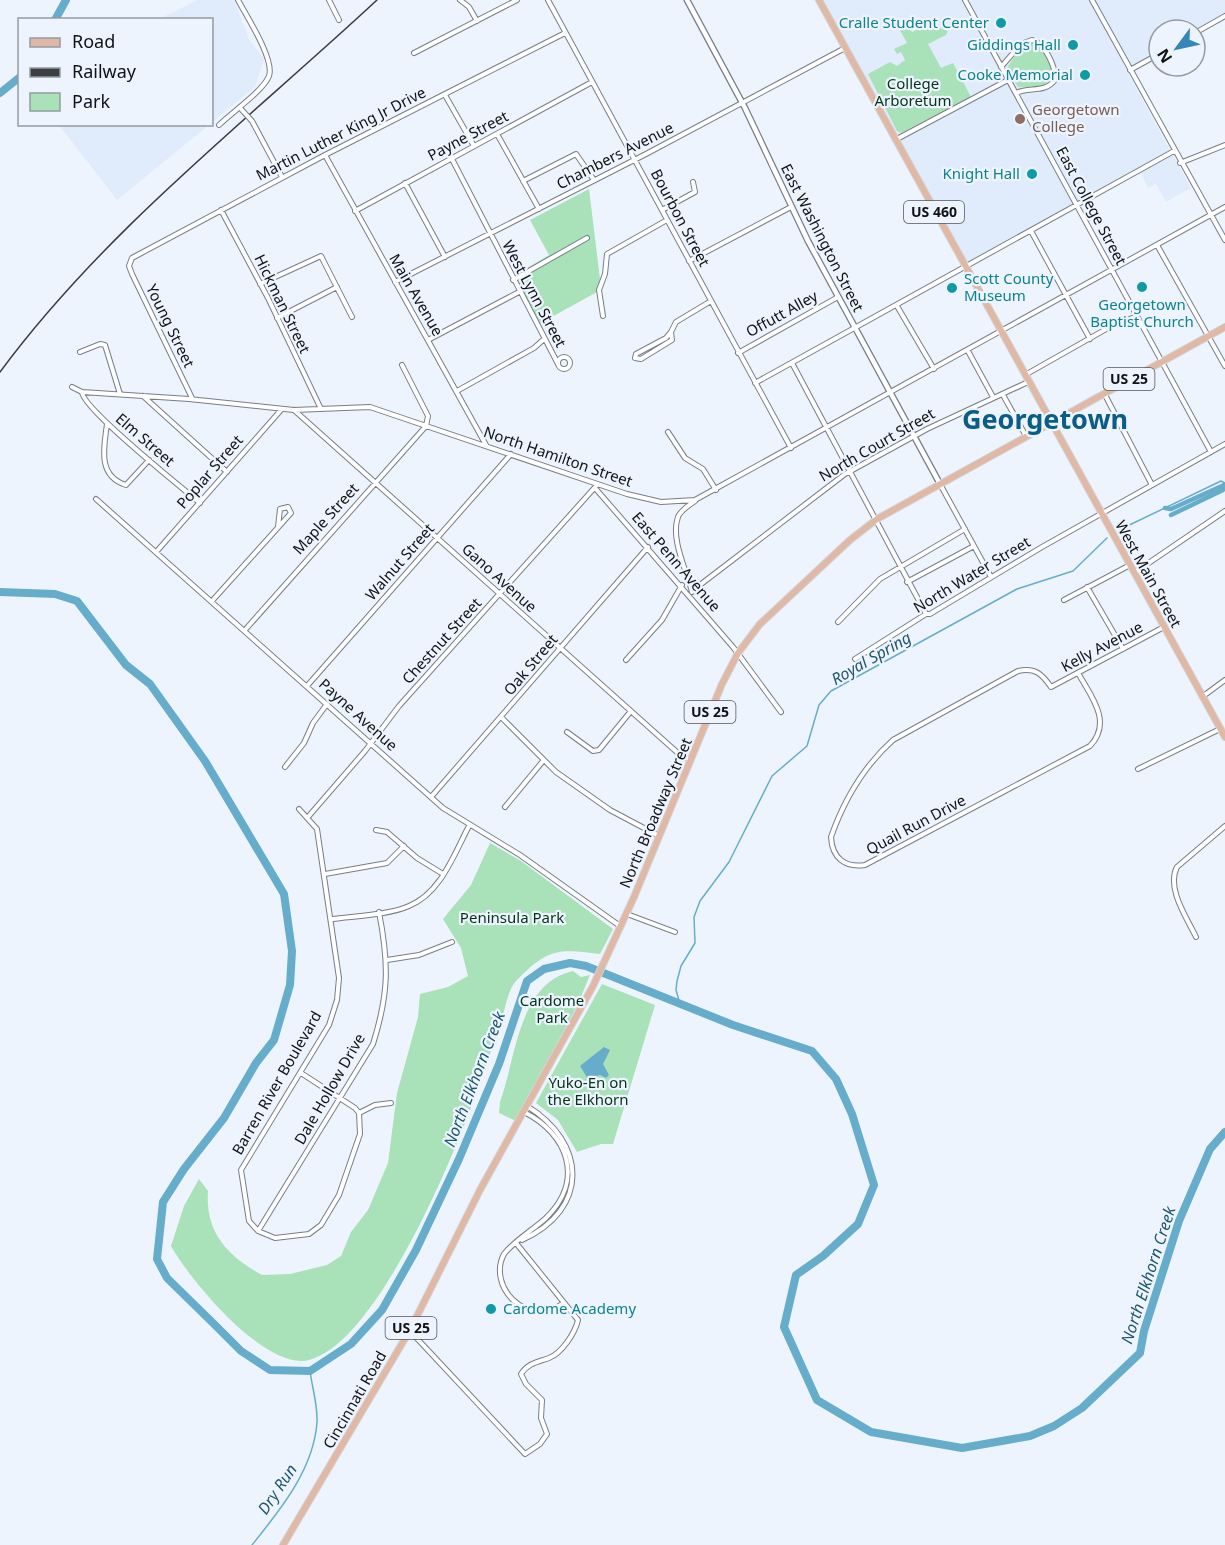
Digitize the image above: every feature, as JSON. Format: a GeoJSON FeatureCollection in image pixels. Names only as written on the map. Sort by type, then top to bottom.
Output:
{"type":"FeatureCollection","features":[{"type":"Feature","properties":{"kind":"main road","name":"US 460"},"geometry":{"type":"LineString","coordinates":[[819,0],[1051,423]]}},
{"type":"Feature","properties":{"kind":"main road","name":"US 25"},"geometry":{"type":"LineString","coordinates":[[940,484],[1225,327]]}},
{"type":"Feature","properties":{"kind":"main road","name":"West Main Street"},"geometry":{"type":"LineString","coordinates":[[1051,423],[1225,737]]}},
{"type":"Feature","properties":{"kind":"main road","name":"North Broadway Street"},"geometry":{"type":"LineString","coordinates":[[526,1109],[605,962],[738,653],[760,624],[874,520],[940,484]]}},
{"type":"Feature","properties":{"kind":"main road","name":"Cincinnati Road"},"geometry":{"type":"LineString","coordinates":[[283,1545],[410,1330],[480,1190],[526,1109]]}},
{"type":"Feature","properties":{"kind":"street"},"geometry":{"type":"LineString","coordinates":[[219,124],[240,107],[269,77],[268,60],[237,0]]}},
{"type":"Feature","properties":{"kind":"street"},"geometry":{"type":"LineString","coordinates":[[329,0],[339,20]]}},
{"type":"Feature","properties":{"kind":"street"},"geometry":{"type":"LineString","coordinates":[[460,0],[469,7],[477,21]]}},
{"type":"Feature","properties":{"kind":"street"},"geometry":{"type":"LineString","coordinates":[[414,53],[517,0]]}},
{"type":"Feature","properties":{"kind":"street","name":"Bourbon Street"},"geometry":{"type":"LineString","coordinates":[[548,0],[791,448]]}},
{"type":"Feature","properties":{"kind":"street","name":"East Washington Street"},"geometry":{"type":"LineString","coordinates":[[687,0],[742,103],[791,207],[838,297],[940,484]]}},
{"type":"Feature","properties":{"kind":"street","name":"East College Street"},"geometry":{"type":"LineString","coordinates":[[965,0],[1211,452]]}},
{"type":"Feature","properties":{"kind":"street"},"geometry":{"type":"LineString","coordinates":[[1092,0],[1225,240]]}},
{"type":"Feature","properties":{"kind":"street"},"geometry":{"type":"LineString","coordinates":[[1207,26],[1225,16]]}},
{"type":"Feature","properties":{"kind":"street","name":"Martin Luther King Jr Drive"},"geometry":{"type":"LineString","coordinates":[[130,262],[142,251],[282,177],[565,33]]}},
{"type":"Feature","properties":{"kind":"street"},"geometry":{"type":"LineString","coordinates":[[1001,67],[1021,44],[1032,40],[1042,46],[1054,68],[1056,80],[1045,89],[1021,90],[1016,93]]}},
{"type":"Feature","properties":{"kind":"street","name":"Chambers Avenue"},"geometry":{"type":"LineString","coordinates":[[395,282],[491,235],[845,48]]}},
{"type":"Feature","properties":{"kind":"street"},"geometry":{"type":"LineString","coordinates":[[1130,70],[1147,61]]}},
{"type":"Feature","properties":{"kind":"street"},"geometry":{"type":"LineString","coordinates":[[895,140],[1008,80]]}},
{"type":"Feature","properties":{"kind":"street","name":"Payne Street"},"geometry":{"type":"LineString","coordinates":[[355,211],[592,82]]}},
{"type":"Feature","properties":{"kind":"street"},"geometry":{"type":"LineString","coordinates":[[445,95],[474,147]]}},
{"type":"Feature","properties":{"kind":"street"},"geometry":{"type":"LineString","coordinates":[[240,107],[252,121],[282,177]]}},
{"type":"Feature","properties":{"kind":"street"},"geometry":{"type":"LineString","coordinates":[[497,134],[539,209]]}},
{"type":"Feature","properties":{"kind":"street"},"geometry":{"type":"LineString","coordinates":[[1180,162],[1224,147]]}},
{"type":"Feature","properties":{"kind":"street"},"geometry":{"type":"LineString","coordinates":[[755,383],[1174,151]]}},
{"type":"Feature","properties":{"kind":"street"},"geometry":{"type":"LineString","coordinates":[[523,182],[576,154],[594,180]]}},
{"type":"Feature","properties":{"kind":"street","name":"Main Avenue"},"geometry":{"type":"LineString","coordinates":[[325,155],[486,446]]}},
{"type":"Feature","properties":{"kind":"street","name":"West Lynn Street"},"geometry":{"type":"LineString","coordinates":[[452,159],[558,364]]}},
{"type":"Feature","properties":{"kind":"street"},"geometry":{"type":"LineString","coordinates":[[662,210],[695,192],[693,182]]}},
{"type":"Feature","properties":{"kind":"street"},"geometry":{"type":"LineString","coordinates":[[405,183],[445,257]]}},
{"type":"Feature","properties":{"kind":"street"},"geometry":{"type":"LineString","coordinates":[[689,261],[791,207]]}},
{"type":"Feature","properties":{"kind":"street","name":"North Hamilton Street"},"geometry":{"type":"LineString","coordinates":[[72,387],[82,392],[192,399],[294,410],[365,406],[511,454],[596,487],[676,503],[695,500],[716,490],[1225,207]]}},
{"type":"Feature","properties":{"kind":"street","name":"Hickman Street"},"geometry":{"type":"LineString","coordinates":[[221,210],[321,409]]}},
{"type":"Feature","properties":{"kind":"street"},"geometry":{"type":"LineString","coordinates":[[603,316],[599,290],[605,274],[607,254],[667,220]]}},
{"type":"Feature","properties":{"kind":"street"},"geometry":{"type":"LineString","coordinates":[[1031,231],[1090,339]]}},
{"type":"Feature","properties":{"kind":"street"},"geometry":{"type":"LineString","coordinates":[[513,280],[587,238]]}},
{"type":"Feature","properties":{"kind":"street"},"geometry":{"type":"LineString","coordinates":[[1157,245],[1225,366]]}},
{"type":"Feature","properties":{"kind":"street"},"geometry":{"type":"LineString","coordinates":[[260,284],[321,256],[352,316]]}},
{"type":"Feature","properties":{"kind":"street","name":"Young Street"},"geometry":{"type":"LineString","coordinates":[[130,262],[132,274],[192,399]]}},
{"type":"Feature","properties":{"kind":"street"},"geometry":{"type":"LineString","coordinates":[[277,318],[337,287]]}},
{"type":"Feature","properties":{"kind":"street"},"geometry":{"type":"LineString","coordinates":[[428,340],[519,292]]}},
{"type":"Feature","properties":{"kind":"street","name":"Offutt Alley"},"geometry":{"type":"LineString","coordinates":[[738,353],[838,297]]}},
{"type":"Feature","properties":{"kind":"street"},"geometry":{"type":"LineString","coordinates":[[671,332],[672,340],[668,345],[641,359],[635,358],[636,354],[666,338],[676,322],[711,301]]}},
{"type":"Feature","properties":{"kind":"street"},"geometry":{"type":"LineString","coordinates":[[897,306],[934,369]]}},
{"type":"Feature","properties":{"kind":"street","name":"North Court Street"},"geometry":{"type":"LineString","coordinates":[[692,591],[796,509],[849,472],[914,436],[993,397],[1004,395],[1090,339],[1137,316]]}},
{"type":"Feature","properties":{"kind":"street"},"geometry":{"type":"LineString","coordinates":[[457,391],[534,348],[544,339]]}},
{"type":"Feature","properties":{"kind":"street"},"geometry":{"type":"LineString","coordinates":[[81,352],[100,344],[105,345],[120,394]]}},
{"type":"Feature","properties":{"kind":"street"},"geometry":{"type":"LineString","coordinates":[[968,351],[993,397]]}},
{"type":"Feature","properties":{"kind":"street"},"geometry":{"type":"LineString","coordinates":[[792,363],[926,614]]}},
{"type":"Feature","properties":{"kind":"street"},"geometry":{"type":"LineString","coordinates":[[402,365],[428,416],[426,426]]}},
{"type":"Feature","properties":{"kind":"street","name":"Elm Street"},"geometry":{"type":"LineString","coordinates":[[82,392],[85,402],[200,503]]}},
{"type":"Feature","properties":{"kind":"street"},"geometry":{"type":"LineString","coordinates":[[1104,393],[1152,485]]}},
{"type":"Feature","properties":{"kind":"street"},"geometry":{"type":"LineString","coordinates":[[1004,395],[1027,437]]}},
{"type":"Feature","properties":{"kind":"street"},"geometry":{"type":"LineString","coordinates":[[143,396],[227,472]]}},
{"type":"Feature","properties":{"kind":"street","name":"Poplar Street"},"geometry":{"type":"LineString","coordinates":[[157,551],[282,409]]}},
{"type":"Feature","properties":{"kind":"street","name":"Gano Avenue"},"geometry":{"type":"LineString","coordinates":[[294,410],[679,754],[691,761]]}},
{"type":"Feature","properties":{"kind":"street"},"geometry":{"type":"LineString","coordinates":[[108,423],[104,463],[106,470],[120,483],[126,485],[130,482],[149,460]]}},
{"type":"Feature","properties":{"kind":"street","name":"Maple Street"},"geometry":{"type":"LineString","coordinates":[[245,630],[426,426]]}},
{"type":"Feature","properties":{"kind":"street"},"geometry":{"type":"LineString","coordinates":[[668,432],[685,458],[703,469],[716,490]]}},
{"type":"Feature","properties":{"kind":"street","name":"North Water Street"},"geometry":{"type":"LineString","coordinates":[[855,659],[926,614],[930,614],[1225,444]]}},
{"type":"Feature","properties":{"kind":"street","name":"Walnut Street"},"geometry":{"type":"LineString","coordinates":[[307,686],[511,454]]}},
{"type":"Feature","properties":{"kind":"street"},"geometry":{"type":"LineString","coordinates":[[940,484],[991,577]]}},
{"type":"Feature","properties":{"kind":"street","name":"East Penn Avenue"},"geometry":{"type":"LineString","coordinates":[[596,487],[738,653],[781,712]]}},
{"type":"Feature","properties":{"kind":"street","name":"Chestnut Street"},"geometry":{"type":"LineString","coordinates":[[308,818],[437,663],[501,595],[596,487]]}},
{"type":"Feature","properties":{"kind":"street","name":"Payne Avenue"},"geometry":{"type":"LineString","coordinates":[[96,499],[431,797],[469,826],[515,852],[621,927]]}},
{"type":"Feature","properties":{"kind":"street"},"geometry":{"type":"LineString","coordinates":[[678,517],[695,500]]}},
{"type":"Feature","properties":{"kind":"street"},"geometry":{"type":"LineString","coordinates":[[676,503],[679,546],[694,600]]}},
{"type":"Feature","properties":{"kind":"street"},"geometry":{"type":"LineString","coordinates":[[213,601],[278,527],[291,512],[288,507],[280,509],[278,527]]}},
{"type":"Feature","properties":{"kind":"street"},"geometry":{"type":"LineString","coordinates":[[1134,573],[1225,511]]}},
{"type":"Feature","properties":{"kind":"street"},"geometry":{"type":"LineString","coordinates":[[838,622],[880,579],[965,529]]}},
{"type":"Feature","properties":{"kind":"street"},"geometry":{"type":"LineString","coordinates":[[907,582],[974,546]]}},
{"type":"Feature","properties":{"kind":"street","name":"Oak Street"},"geometry":{"type":"LineString","coordinates":[[431,797],[502,718],[648,547]]}},
{"type":"Feature","properties":{"kind":"street"},"geometry":{"type":"LineString","coordinates":[[1064,600],[1130,565]]}},
{"type":"Feature","properties":{"kind":"street"},"geometry":{"type":"LineString","coordinates":[[626,660],[662,620],[682,585]]}},
{"type":"Feature","properties":{"kind":"street"},"geometry":{"type":"LineString","coordinates":[[1088,587],[1123,649]]}},
{"type":"Feature","properties":{"kind":"street","name":"Kelly Avenue"},"geometry":{"type":"LineString","coordinates":[[1051,687],[1164,627]]}},
{"type":"Feature","properties":{"kind":"street","name":"Quail Run Drive"},"geometry":{"type":"LineString","coordinates":[[1051,687],[1044,676],[1035,670],[1018,671],[893,740],[876,755],[853,788],[831,837],[836,856],[850,866],[866,865],[1090,746],[1099,734],[1101,718],[1078,673]]}},
{"type":"Feature","properties":{"kind":"street"},"geometry":{"type":"LineString","coordinates":[[1202,697],[1225,681]]}},
{"type":"Feature","properties":{"kind":"street"},"geometry":{"type":"LineString","coordinates":[[285,767],[304,743],[313,723],[327,704]]}},
{"type":"Feature","properties":{"kind":"street"},"geometry":{"type":"LineString","coordinates":[[567,732],[592,751],[599,750],[631,711]]}},
{"type":"Feature","properties":{"kind":"street"},"geometry":{"type":"LineString","coordinates":[[502,718],[527,741],[543,761],[610,810],[659,836]]}},
{"type":"Feature","properties":{"kind":"street"},"geometry":{"type":"LineString","coordinates":[[1138,769],[1220,729]]}},
{"type":"Feature","properties":{"kind":"street"},"geometry":{"type":"LineString","coordinates":[[504,807],[543,761]]}},
{"type":"Feature","properties":{"kind":"street","name":"Barren River Boulevard"},"geometry":{"type":"LineString","coordinates":[[258,1232],[249,1221],[241,1170],[329,1025],[337,1000],[338,961],[317,829],[299,809]]}},
{"type":"Feature","properties":{"kind":"street"},"geometry":{"type":"LineString","coordinates":[[332,919],[408,907],[416,903],[434,888],[469,826]]}},
{"type":"Feature","properties":{"kind":"street"},"geometry":{"type":"LineString","coordinates":[[1196,937],[1175,890],[1174,873],[1177,867],[1225,826]]}},
{"type":"Feature","properties":{"kind":"street"},"geometry":{"type":"LineString","coordinates":[[376,830],[387,832],[417,858],[443,874]]}},
{"type":"Feature","properties":{"kind":"street"},"geometry":{"type":"LineString","coordinates":[[325,874],[387,863],[404,846]]}},
{"type":"Feature","properties":{"kind":"street","name":"Dale Hollow Drive"},"geometry":{"type":"LineString","coordinates":[[258,1232],[373,1044],[384,1010],[387,960],[379,912]]}},
{"type":"Feature","properties":{"kind":"street"},"geometry":{"type":"LineString","coordinates":[[626,913],[675,932]]}},
{"type":"Feature","properties":{"kind":"street"},"geometry":{"type":"LineString","coordinates":[[387,960],[419,954],[452,942]]}},
{"type":"Feature","properties":{"kind":"street"},"geometry":{"type":"LineString","coordinates":[[258,1232],[275,1238],[309,1233],[321,1225],[339,1195],[360,1134],[359,1113],[301,1073]]}},
{"type":"Feature","properties":{"kind":"street"},"geometry":{"type":"LineString","coordinates":[[359,1113],[375,1105],[391,1102]]}},
{"type":"Feature","properties":{"kind":"street"},"geometry":{"type":"LineString","coordinates":[[526,1109],[552,1123],[562,1135],[571,1156],[573,1172],[568,1195],[561,1209],[532,1235],[508,1249],[501,1260],[505,1289],[512,1300],[525,1309],[538,1313],[554,1310],[564,1303]]}},
{"type":"Feature","properties":{"kind":"street"},"geometry":{"type":"LineString","coordinates":[[410,1330],[525,1454],[540,1444],[547,1434],[541,1418],[542,1400],[526,1384],[521,1374],[535,1362],[549,1358],[561,1350],[578,1320],[516,1243]]}},
{"type":"Feature","properties":{"kind":"shaded area"},"geometry":{"type":"Polygon","coordinates":[[[198,0],[234,0],[249,39],[264,59],[255,87],[213,121],[213,18],[164,18],[198,0]]]}},
{"type":"Feature","properties":{"kind":"shaded area","name":"Georgetown College"},"geometry":{"type":"Polygon","coordinates":[[[821,0],[1225,0],[1225,15],[1207,25],[1207,18],[1147,18],[1147,58],[1126,70],[1191,188],[1166,202],[1156,184],[1148,188],[1139,169],[968,266],[821,0]]]}},
{"type":"Feature","properties":{"kind":"shaded area"},"geometry":{"type":"Polygon","coordinates":[[[60,126],[208,126],[117,200],[60,126]]]}},
{"type":"Feature","properties":{"kind":"green space","name":"College Arboretum"},"geometry":{"type":"Polygon","coordinates":[[[904,18],[912,32],[930,24],[948,31],[946,35],[928,44],[941,68],[953,63],[971,97],[901,133],[897,131],[868,74],[890,62],[897,66],[905,60],[901,52],[897,54],[894,49],[907,43],[896,23],[904,18]]]}},
{"type":"Feature","properties":{"kind":"green space"},"geometry":{"type":"Polygon","coordinates":[[[1031,42],[1040,48],[1046,58],[1053,79],[1039,88],[1018,87],[1007,68],[1020,48],[1031,42]]]}},
{"type":"Feature","properties":{"kind":"green space"},"geometry":{"type":"Polygon","coordinates":[[[589,189],[600,279],[597,292],[539,324],[515,275],[549,255],[530,220],[589,189]]]}},
{"type":"Feature","properties":{"kind":"green space","name":"Peninsula Park"},"geometry":{"type":"Polygon","coordinates":[[[490,843],[521,861],[613,929],[600,954],[573,951],[554,953],[536,962],[513,985],[472,1105],[446,1169],[407,1249],[384,1288],[359,1322],[334,1347],[309,1360],[291,1360],[272,1352],[251,1338],[211,1300],[194,1280],[171,1246],[184,1206],[199,1179],[208,1191],[210,1219],[221,1241],[238,1260],[262,1275],[290,1274],[327,1265],[341,1256],[351,1232],[368,1210],[388,1163],[397,1093],[418,1017],[420,994],[448,987],[468,976],[461,948],[443,919],[471,885],[490,843]]]}},
{"type":"Feature","properties":{"kind":"green space","name":"Cardome Park"},"geometry":{"type":"Polygon","coordinates":[[[573,971],[581,977],[590,975],[578,1004],[516,1121],[499,1113],[500,1102],[522,1025],[530,1006],[541,990],[555,978],[573,971]]]}},
{"type":"Feature","properties":{"kind":"green space","name":"Yuko-En on the Elkhorn"},"geometry":{"type":"Polygon","coordinates":[[[602,984],[655,1005],[613,1144],[601,1144],[577,1152],[558,1120],[536,1103],[602,984]]]}},
{"type":"Feature","properties":{"kind":"water"},"geometry":{"type":"Polygon","coordinates":[[[604,1047],[610,1050],[603,1064],[609,1075],[606,1078],[600,1075],[588,1079],[580,1066],[604,1047]]]}},
{"type":"Feature","properties":{"kind":"waterway","name":"North Elkhorn Creek"},"geometry":{"type":"LineString","coordinates":[[56,18],[66,0]]}},
{"type":"Feature","properties":{"kind":"waterway","name":"North Elkhorn Creek"},"geometry":{"type":"LineString","coordinates":[[0,93],[18,79]]}},
{"type":"Feature","properties":{"kind":"waterway","name":"Royal Spring"},"geometry":{"type":"LineString","coordinates":[[1119,530],[1221,481],[1225,483]]}},
{"type":"Feature","properties":{"kind":"waterway","name":"Royal Spring"},"geometry":{"type":"LineString","coordinates":[[1165,508],[1171,509],[1224,485],[1223,490],[1171,515]]}},
{"type":"Feature","properties":{"kind":"waterway","name":"Royal Spring"},"geometry":{"type":"LineString","coordinates":[[680,1004],[676,990],[677,981],[681,966],[695,943],[694,917],[700,901],[729,862],[772,776],[807,746],[819,705],[831,691],[1017,589],[1073,571],[1107,538]]}},
{"type":"Feature","properties":{"kind":"waterway","name":"North Elkhorn Creek"},"geometry":{"type":"LineString","coordinates":[[0,592],[55,594],[77,601],[126,665],[150,684],[205,761],[284,894],[292,951],[290,985],[274,1040],[256,1063],[224,1118],[184,1169],[163,1202],[157,1259],[167,1278],[241,1351],[270,1370],[310,1371],[351,1344],[382,1310],[416,1250],[459,1159],[499,1064],[527,981],[544,969],[570,963],[586,966],[733,1025],[812,1051],[836,1079],[852,1114],[874,1185],[858,1224],[823,1256],[796,1275],[784,1327],[817,1400],[871,1432],[962,1448],[1030,1436],[1054,1426],[1082,1408],[1140,1353],[1144,1331],[1179,1221],[1210,1149],[1225,1132]]}},
{"type":"Feature","properties":{"kind":"waterway","name":"Dry Run"},"geometry":{"type":"LineString","coordinates":[[252,1545],[294,1488],[310,1456],[317,1422],[310,1371]]}},
{"type":"Feature","properties":{"kind":"railway"},"geometry":{"type":"LineString","coordinates":[[0,372],[41,320],[131,224],[377,0]]}},
{"type":"Feature","properties":{"kind":"place","name":"Cralle Student Center"},"geometry":{"type":"Point","coordinates":[1001,23]}},
{"type":"Feature","properties":{"kind":"place","name":"Giddings Hall"},"geometry":{"type":"Point","coordinates":[1073,45]}},
{"type":"Feature","properties":{"kind":"place","name":"Cooke Memorial"},"geometry":{"type":"Point","coordinates":[1085,75]}},
{"type":"Feature","properties":{"kind":"place","name":"Georgetown College"},"geometry":{"type":"Point","coordinates":[1020,119]}},
{"type":"Feature","properties":{"kind":"place","name":"Knight Hall"},"geometry":{"type":"Point","coordinates":[1032,174]}},
{"type":"Feature","properties":{"kind":"place","name":"Georgetown Baptist Church"},"geometry":{"type":"Point","coordinates":[1142,287]}},
{"type":"Feature","properties":{"kind":"place","name":"Scott County Museum"},"geometry":{"type":"Point","coordinates":[952,288]}},
{"type":"Feature","properties":{"kind":"place","name":"Cardome Academy"},"geometry":{"type":"Point","coordinates":[491,1309]}},
{"type":"Feature","properties":{"kind":"district","name":"Georgetown"},"geometry":{"type":"Point","coordinates":[1045,420]}}]}
